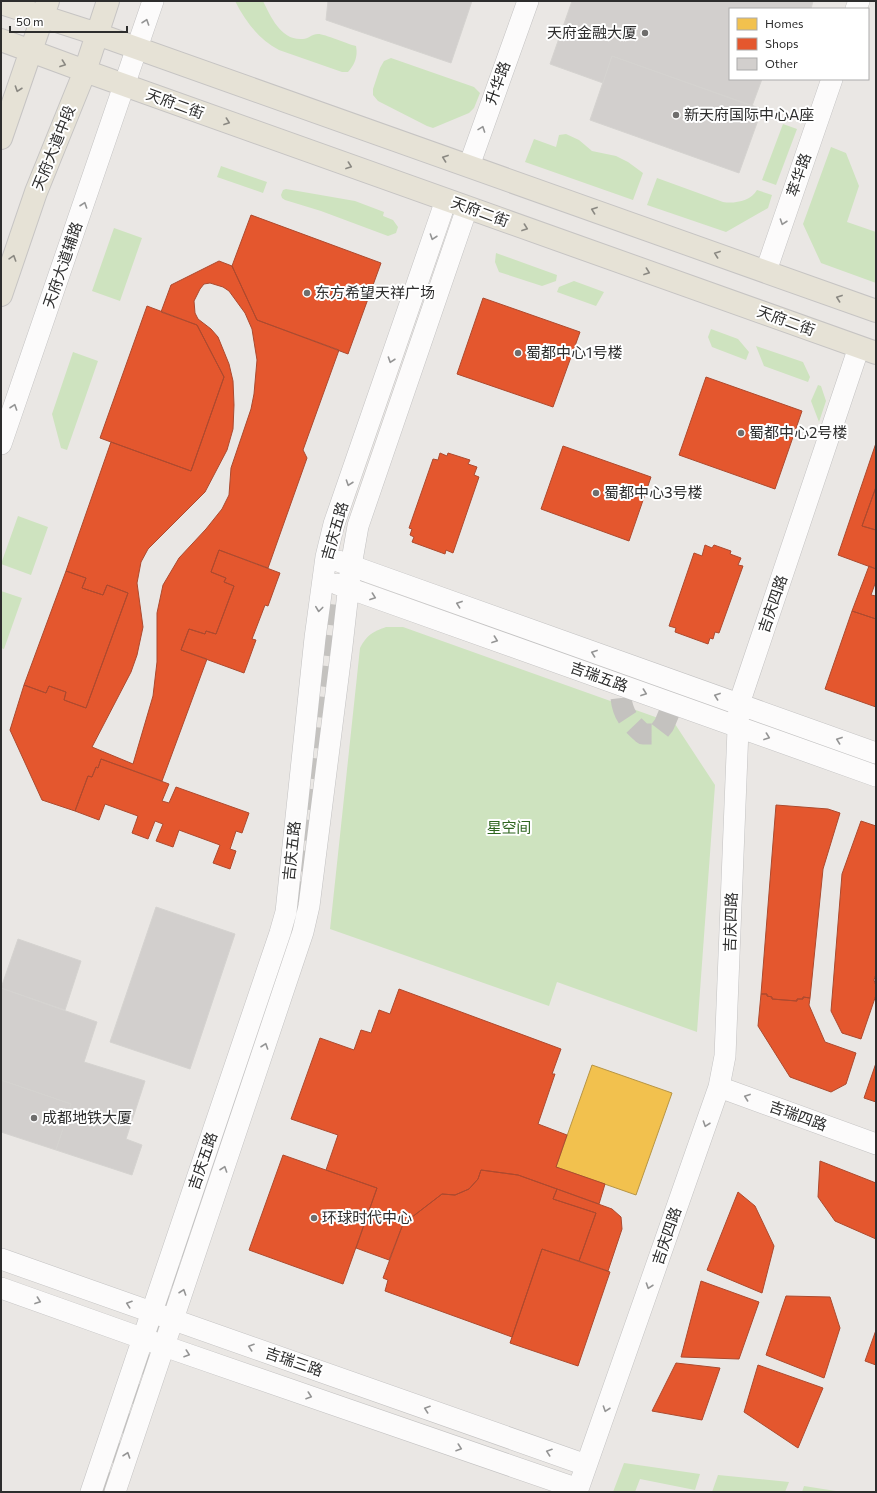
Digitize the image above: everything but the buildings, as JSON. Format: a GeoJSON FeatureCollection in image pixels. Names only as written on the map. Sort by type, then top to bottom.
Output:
{"type":"FeatureCollection","features":[{"type":"Feature","properties":{"kind":"main road","name":"天府大道中段"},"geometry":{"type":"LineString","coordinates":[[1,295],[36,192],[85,71],[108,1]]}},
{"type":"Feature","properties":{"kind":"main road"},"geometry":{"type":"LineString","coordinates":[[1,2],[46,9],[97,34],[876,311]]}},
{"type":"Feature","properties":{"kind":"main road"},"geometry":{"type":"LineString","coordinates":[[1,138],[46,9]]}},
{"type":"Feature","properties":{"kind":"main road","name":"天府二街"},"geometry":{"type":"LineString","coordinates":[[1,40],[125,86],[868,350]]}},
{"type":"Feature","properties":{"kind":"street","name":"天府大道辅路"},"geometry":{"type":"LineString","coordinates":[[1,444],[153,1]]}},
{"type":"Feature","properties":{"kind":"street","name":"升华路"},"geometry":{"type":"LineString","coordinates":[[469,166],[528,1]]}},
{"type":"Feature","properties":{"kind":"street","name":"萃华路"},"geometry":{"type":"LineString","coordinates":[[766,272],[832,80]]}},
{"type":"Feature","properties":{"kind":"street","name":"吉庆五路"},"geometry":{"type":"LineString","coordinates":[[92,1492],[272,958],[286,912],[326,557],[337,517],[446,200]]}},
{"type":"Feature","properties":{"kind":"street","name":"吉庆五路"},"geometry":{"type":"LineString","coordinates":[[115,1492],[303,932],[309,906],[348,588],[358,526],[467,208]]}},
{"type":"Feature","properties":{"kind":"street","name":"吉庆四路"},"geometry":{"type":"LineString","coordinates":[[577,1491],[719,1087],[725,1056],[739,704],[868,350]]}},
{"type":"Feature","properties":{"kind":"street","name":"吉瑞五路"},"geometry":{"type":"LineString","coordinates":[[326,557],[876,753]]}},
{"type":"Feature","properties":{"kind":"street","name":"吉瑞五路"},"geometry":{"type":"LineString","coordinates":[[323,579],[622,692],[739,727],[876,776]]}},
{"type":"Feature","properties":{"kind":"street","name":"吉瑞四路"},"geometry":{"type":"LineString","coordinates":[[719,1087],[876,1144]]}},
{"type":"Feature","properties":{"kind":"street","name":"吉瑞三路"},"geometry":{"type":"LineString","coordinates":[[1,1259],[586,1465]]}},
{"type":"Feature","properties":{"kind":"street","name":"吉瑞三路"},"geometry":{"type":"LineString","coordinates":[[1,1288],[577,1491]]}},
{"type":"Feature","properties":{"kind":"green space"},"geometry":{"type":"Polygon","coordinates":[[[235,1],[263,1],[273,21],[278,27],[283,32],[295,39],[303,39],[316,34],[321,34],[356,46],[357,53],[354,63],[348,72],[342,72],[279,50],[265,41],[253,29],[235,1]]]}},
{"type":"Feature","properties":{"kind":"green space"},"geometry":{"type":"Polygon","coordinates":[[[391,58],[474,87],[480,93],[474,108],[469,113],[433,128],[378,101],[373,95],[373,89],[384,61],[391,58]]]}},
{"type":"Feature","properties":{"kind":"green space"},"geometry":{"type":"Polygon","coordinates":[[[783,124],[797,129],[776,185],[762,180],[783,124]]]}},
{"type":"Feature","properties":{"kind":"green space"},"geometry":{"type":"Polygon","coordinates":[[[566,134],[579,140],[592,151],[616,156],[628,162],[643,173],[633,200],[525,162],[534,139],[556,147],[559,135],[566,134]]]}},
{"type":"Feature","properties":{"kind":"green space"},"geometry":{"type":"Polygon","coordinates":[[[831,147],[846,153],[859,186],[847,222],[876,232],[876,283],[821,263],[803,224],[831,147]]]}},
{"type":"Feature","properties":{"kind":"green space"},"geometry":{"type":"Polygon","coordinates":[[[221,166],[267,182],[263,193],[217,177],[221,166]]]}},
{"type":"Feature","properties":{"kind":"green space"},"geometry":{"type":"Polygon","coordinates":[[[657,178],[723,202],[732,203],[742,201],[751,197],[757,190],[772,195],[768,208],[726,232],[647,205],[657,178]]]}},
{"type":"Feature","properties":{"kind":"green space"},"geometry":{"type":"Polygon","coordinates":[[[286,189],[355,201],[384,212],[383,216],[393,220],[398,227],[396,233],[388,236],[321,211],[285,200],[281,195],[283,190],[286,189]]]}},
{"type":"Feature","properties":{"kind":"green space"},"geometry":{"type":"Polygon","coordinates":[[[114,228],[142,238],[120,301],[92,291],[114,228]]]}},
{"type":"Feature","properties":{"kind":"green space"},"geometry":{"type":"Polygon","coordinates":[[[496,253],[557,275],[556,281],[542,286],[499,272],[495,262],[496,253]]]}},
{"type":"Feature","properties":{"kind":"green space"},"geometry":{"type":"Polygon","coordinates":[[[574,281],[604,292],[596,306],[557,292],[559,287],[574,281]]]}},
{"type":"Feature","properties":{"kind":"green space"},"geometry":{"type":"Polygon","coordinates":[[[711,329],[738,339],[749,352],[746,360],[712,347],[708,337],[711,329]]]}},
{"type":"Feature","properties":{"kind":"green space"},"geometry":{"type":"Polygon","coordinates":[[[756,346],[803,362],[810,377],[808,382],[764,366],[756,346]]]}},
{"type":"Feature","properties":{"kind":"green space"},"geometry":{"type":"Polygon","coordinates":[[[73,352],[98,361],[67,450],[61,448],[52,414],[73,352]]]}},
{"type":"Feature","properties":{"kind":"green space"},"geometry":{"type":"Polygon","coordinates":[[[818,385],[821,386],[826,401],[819,422],[811,401],[818,385]]]}},
{"type":"Feature","properties":{"kind":"green space"},"geometry":{"type":"Polygon","coordinates":[[[18,516],[48,527],[31,575],[1,564],[18,516]]]}},
{"type":"Feature","properties":{"kind":"green space"},"geometry":{"type":"Polygon","coordinates":[[[1,591],[22,598],[4,649],[1,648],[1,591]]]}},
{"type":"Feature","properties":{"kind":"green space","name":"星空间"},"geometry":{"type":"Polygon","coordinates":[[[386,627],[403,627],[675,724],[715,785],[697,1032],[557,982],[549,1006],[330,929],[360,648],[370,634],[386,627]]]}},
{"type":"Feature","properties":{"kind":"green space"},"geometry":{"type":"Polygon","coordinates":[[[624,1463],[700,1474],[695,1490],[640,1479],[635,1492],[613,1492],[624,1463]]]}},
{"type":"Feature","properties":{"kind":"green space"},"geometry":{"type":"Polygon","coordinates":[[[718,1475],[789,1482],[785,1492],[712,1492],[718,1475]]]}},
{"type":"Feature","properties":{"kind":"green space"},"geometry":{"type":"Polygon","coordinates":[[[804,1486],[842,1492],[802,1492],[804,1486]]]}},
{"type":"Feature","properties":{"kind":"tunnel"},"geometry":{"type":"LineString","coordinates":[[282,962],[290,940],[297,907],[338,572],[365,581]]}},
{"type":"Feature","properties":{"kind":"tunnel"},"geometry":{"type":"LineString","coordinates":[[621,698],[628,719],[643,734],[657,734],[664,725],[678,692]]}},
{"type":"Feature","properties":{"kind":"tunnel"},"geometry":{"type":"LineString","coordinates":[[103,1492],[260,1028]]}},
{"type":"Feature","properties":{"kind":"place","name":"天府金融大厦"},"geometry":{"type":"Point","coordinates":[645,33]}},
{"type":"Feature","properties":{"kind":"place","name":"新天府国际中心A座"},"geometry":{"type":"Point","coordinates":[676,115]}},
{"type":"Feature","properties":{"kind":"place","name":"东方希望天祥广场"},"geometry":{"type":"Point","coordinates":[307,293]}},
{"type":"Feature","properties":{"kind":"place","name":"蜀都中心1号楼"},"geometry":{"type":"Point","coordinates":[518,353]}},
{"type":"Feature","properties":{"kind":"place","name":"蜀都中心2号楼"},"geometry":{"type":"Point","coordinates":[741,433]}},
{"type":"Feature","properties":{"kind":"place","name":"蜀都中心3号楼"},"geometry":{"type":"Point","coordinates":[596,493]}},
{"type":"Feature","properties":{"kind":"place","name":"成都地铁大厦"},"geometry":{"type":"Point","coordinates":[34,1118]}},
{"type":"Feature","properties":{"kind":"place","name":"环球时代中心"},"geometry":{"type":"Point","coordinates":[314,1218]}}]}
